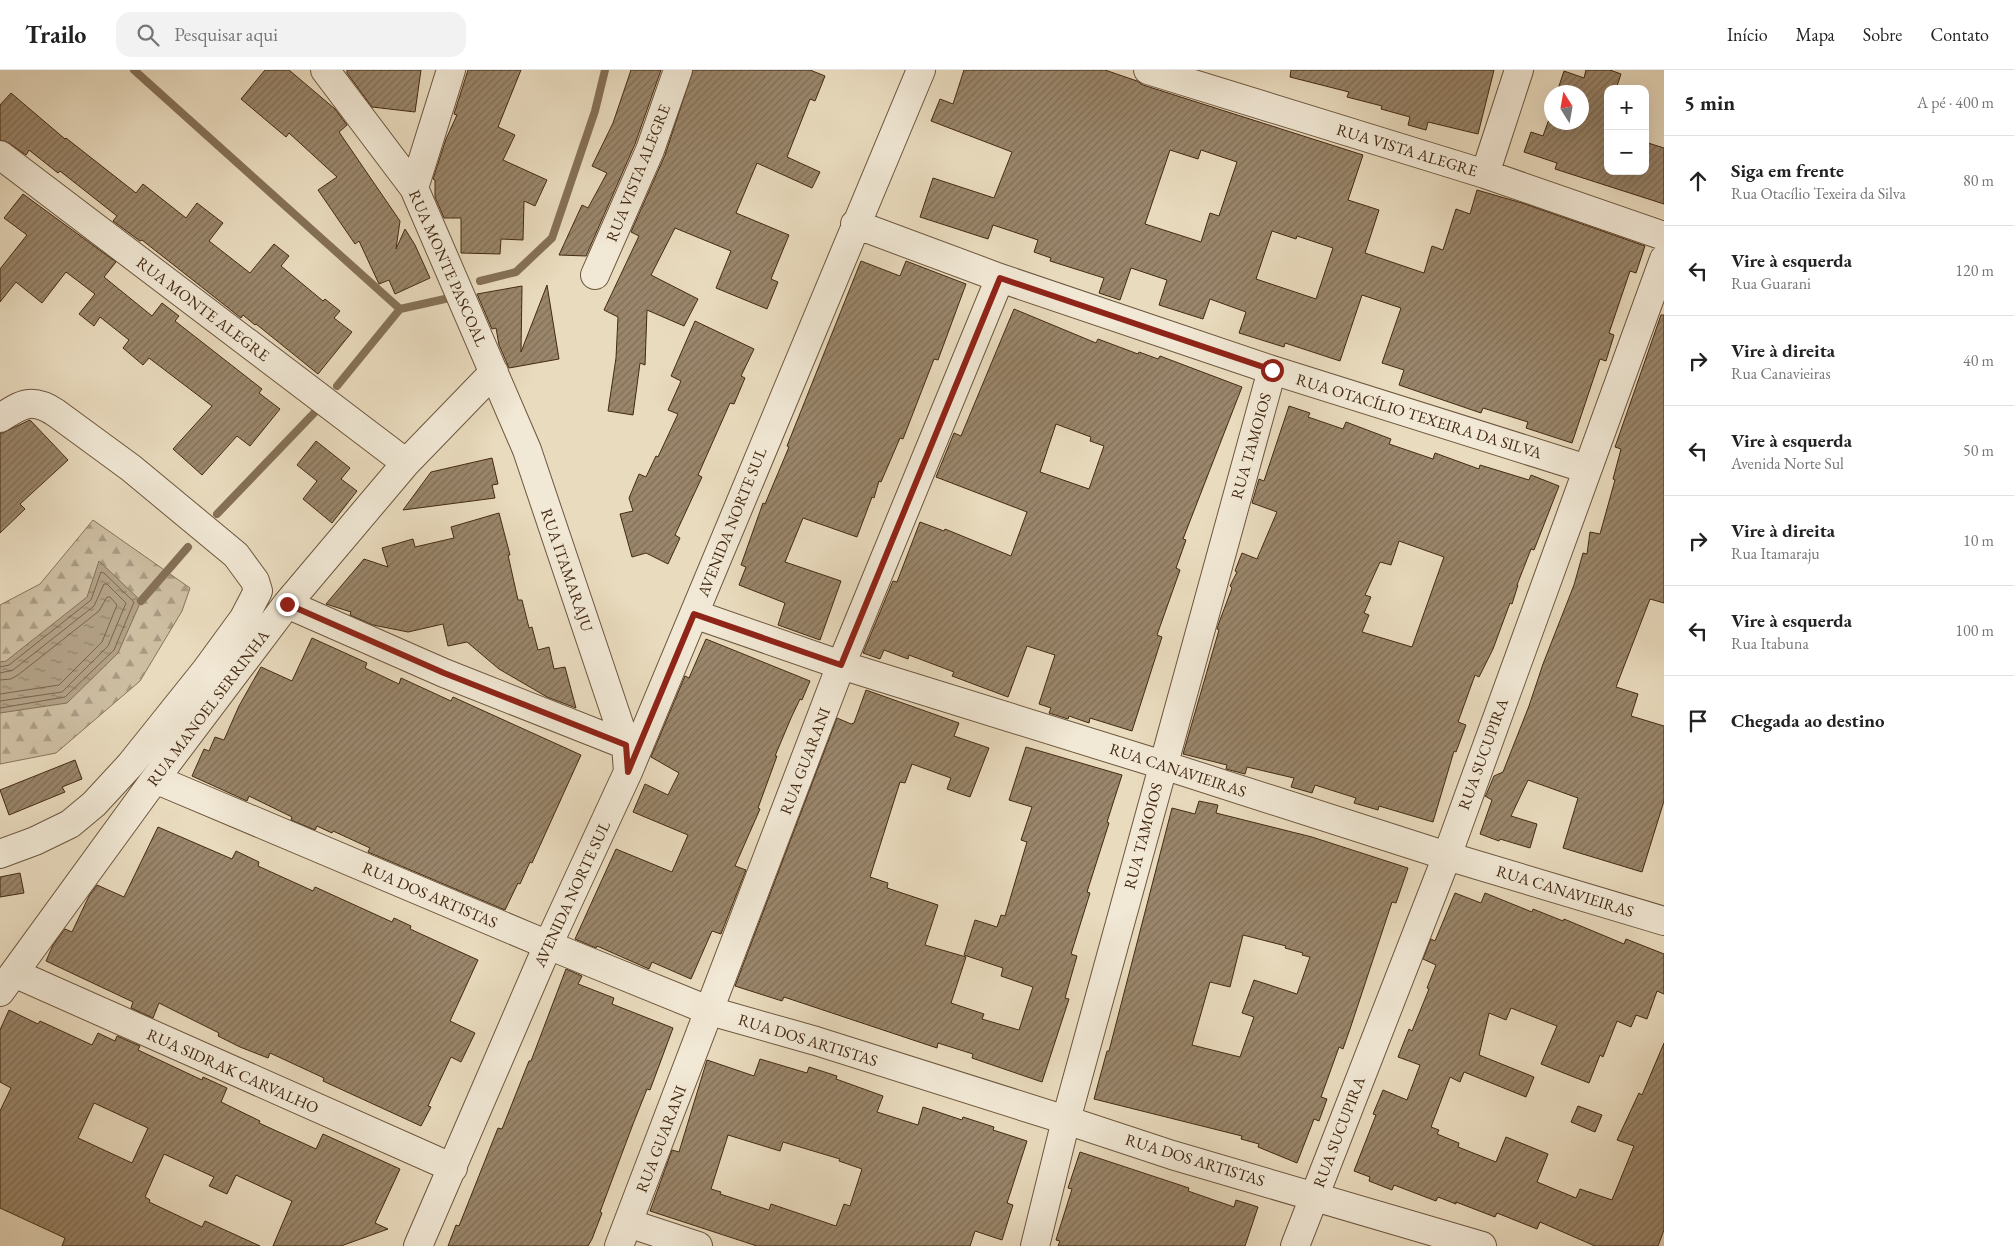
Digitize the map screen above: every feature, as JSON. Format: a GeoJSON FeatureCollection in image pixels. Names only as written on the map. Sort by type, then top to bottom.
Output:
{"type":"FeatureCollection","features":[{"type":"Feature","properties":{"kind":"street","name":"RUA MONTE PASCOAL"},"geometry":{"type":"LineString","coordinates":[[325,70],[414,188],[494,372]]}},
{"type":"Feature","properties":{"kind":"street"},"geometry":{"type":"LineString","coordinates":[[414,188],[451,70]]}},
{"type":"Feature","properties":{"kind":"street","name":"RUA VISTA ALEGRE"},"geometry":{"type":"LineString","coordinates":[[595,276],[650,150],[678,70]]}},
{"type":"Feature","properties":{"kind":"street","name":"AVENIDA NORTE SUL"},"geometry":{"type":"LineString","coordinates":[[418,1246],[548,945],[628,772],[921,70]]}},
{"type":"Feature","properties":{"kind":"street","name":"RUA VISTA ALEGRE"},"geometry":{"type":"LineString","coordinates":[[1148,70],[1485,174],[1664,236]]}},
{"type":"Feature","properties":{"kind":"street"},"geometry":{"type":"LineString","coordinates":[[1485,174],[1519,71]]}},
{"type":"Feature","properties":{"kind":"street","name":"RUA MONTE ALEGRE"},"geometry":{"type":"LineString","coordinates":[[0,155],[406,464]]}},
{"type":"Feature","properties":{"kind":"street","name":"RUA OTACÍLIO TEXEIRA DA SILVA"},"geometry":{"type":"LineString","coordinates":[[856,224],[1000,278],[1272,370],[1587,469]]}},
{"type":"Feature","properties":{"kind":"street","name":"RUA SUCUPIRA"},"geometry":{"type":"LineString","coordinates":[[1295,1246],[1447,856],[1664,259]]}},
{"type":"Feature","properties":{"kind":"street","name":"RUA GUARANI"},"geometry":{"type":"LineString","coordinates":[[623,1235],[841,665],[1000,278]]}},
{"type":"Feature","properties":{"kind":"street","name":"RUA TAMOIOS"},"geometry":{"type":"LineString","coordinates":[[1035,1246],[1066,1120],[1272,370]]}},
{"type":"Feature","properties":{"kind":"street","name":"RUA MANOEL SERRINHA"},"geometry":{"type":"LineString","coordinates":[[7,982],[155,779],[287,604],[406,464],[494,372]]}},
{"type":"Feature","properties":{"kind":"street","name":"RUA ITAMARAJU"},"geometry":{"type":"LineString","coordinates":[[494,372],[527,450],[626,745],[628,772]]}},
{"type":"Feature","properties":{"kind":"street"},"geometry":{"type":"LineString","coordinates":[[0,418],[15,408],[30,402],[44,405],[130,468],[236,555],[255,581],[258,591],[244,618],[206,670],[130,764],[94,804],[70,824],[35,841],[0,854]]}},
{"type":"Feature","properties":{"kind":"street"},"geometry":{"type":"LineString","coordinates":[[287,604],[444,673],[626,745]]}},
{"type":"Feature","properties":{"kind":"street","name":"RUA CANAVIEIRAS"},"geometry":{"type":"LineString","coordinates":[[694,614],[841,665],[1447,856],[1664,921]]}},
{"type":"Feature","properties":{"kind":"street","name":"RUA DOS ARTISTAS"},"geometry":{"type":"LineString","coordinates":[[155,779],[548,945],[710,1011],[816,1041],[1172,1155],[1482,1246]]}},
{"type":"Feature","properties":{"kind":"street","name":"RUA SIDRAK CARVALHO"},"geometry":{"type":"LineString","coordinates":[[7,982],[453,1168]]}},
{"type":"Feature","properties":{"kind":"street"},"geometry":{"type":"LineString","coordinates":[[623,1235],[698,1246]]}},
{"type":"Feature","properties":{"kind":"green space"},"geometry":{"type":"Polygon","coordinates":[[[93,520],[190,588],[182,611],[140,681],[56,753],[0,764],[0,605],[40,584],[93,520]]]}},
{"type":"Feature","properties":{"kind":"water"},"geometry":{"type":"Polygon","coordinates":[[[99,561],[141,601],[118,653],[67,703],[0,713],[0,662],[6,661],[87,597],[99,561]]]}},
{"type":"Feature","properties":{"kind":"building"},"geometry":{"type":"Polygon","coordinates":[[[265,70],[289,70],[335,109],[347,125],[339,132],[400,221],[396,249],[405,229],[415,245],[430,278],[395,294],[389,280],[379,284],[359,241],[355,244],[318,190],[337,177],[289,133],[286,137],[241,99],[265,70]]]}},
{"type":"Feature","properties":{"kind":"building"},"geometry":{"type":"Polygon","coordinates":[[[347,70],[421,70],[415,112],[372,107],[347,73],[347,70]]]}},
{"type":"Feature","properties":{"kind":"building"},"geometry":{"type":"Polygon","coordinates":[[[468,70],[521,70],[498,127],[515,135],[503,160],[547,180],[535,206],[524,201],[523,240],[501,239],[500,254],[461,253],[461,218],[444,218],[435,197],[435,180],[433,179],[446,139],[457,115],[454,114],[468,70]]]}},
{"type":"Feature","properties":{"kind":"building"},"geometry":{"type":"Polygon","coordinates":[[[631,70],[661,70],[635,144],[586,256],[559,255],[582,205],[588,208],[607,173],[592,166],[613,123],[631,70]]]}},
{"type":"Feature","properties":{"kind":"building"},"geometry":{"type":"Polygon","coordinates":[[[693,70],[810,70],[825,76],[815,101],[810,99],[787,157],[820,172],[812,188],[757,163],[736,213],[789,235],[771,279],[778,282],[767,309],[716,288],[731,251],[675,228],[651,275],[698,299],[684,326],[647,310],[645,365],[640,363],[633,415],[608,411],[616,358],[618,317],[604,310],[639,236],[631,232],[665,155],[693,70]]]}},
{"type":"Feature","properties":{"kind":"building"},"geometry":{"type":"Polygon","coordinates":[[[964,70],[1105,70],[1137,81],[1143,85],[1363,155],[1348,200],[1379,210],[1365,253],[1424,273],[1432,246],[1443,250],[1456,209],[1470,214],[1477,190],[1522,203],[1645,246],[1636,273],[1630,271],[1609,333],[1614,335],[1606,361],[1600,359],[1572,443],[1526,428],[1528,422],[1483,408],[1481,413],[1399,385],[1404,370],[1382,363],[1401,308],[1362,295],[1340,361],[1285,343],[1284,347],[1239,333],[1246,312],[1210,299],[1203,319],[1159,305],[1167,280],[1131,268],[1120,300],[1099,293],[1104,278],[1050,261],[1051,258],[1034,252],[1038,240],[993,225],[988,239],[920,217],[933,178],[994,198],[1012,152],[931,121],[940,99],[953,104],[964,70]],[[1170,150],[1145,224],[1201,242],[1210,213],[1219,216],[1237,162],[1201,150],[1198,159],[1170,150]],[[1272,231],[1256,279],[1316,299],[1333,248],[1297,236],[1296,239],[1272,231]]]}},
{"type":"Feature","properties":{"kind":"building"},"geometry":{"type":"Polygon","coordinates":[[[1291,70],[1494,70],[1478,134],[1428,122],[1426,130],[1408,125],[1410,117],[1381,109],[1382,106],[1347,97],[1349,92],[1290,77],[1291,70]]]}},
{"type":"Feature","properties":{"kind":"building"},"geometry":{"type":"Polygon","coordinates":[[[1586,70],[1610,70],[1621,74],[1617,85],[1604,85],[1604,175],[1649,175],[1649,143],[1664,148],[1664,204],[1555,169],[1557,163],[1524,152],[1531,132],[1543,136],[1545,130],[1589,130],[1589,85],[1559,85],[1564,71],[1584,78],[1586,70]]]}},
{"type":"Feature","properties":{"kind":"building"},"geometry":{"type":"Polygon","coordinates":[[[11,93],[65,139],[136,193],[143,184],[186,218],[197,203],[223,223],[209,241],[250,273],[274,244],[289,256],[281,266],[323,301],[325,299],[340,311],[334,318],[352,332],[318,374],[256,324],[243,315],[241,318],[142,240],[140,241],[113,221],[117,216],[60,171],[58,173],[29,150],[26,155],[9,143],[0,140],[0,105],[11,93]]]}},
{"type":"Feature","properties":{"kind":"building"},"geometry":{"type":"Polygon","coordinates":[[[23,194],[116,262],[104,277],[152,316],[162,303],[179,316],[175,321],[262,389],[259,393],[280,409],[250,446],[237,436],[202,475],[173,449],[212,406],[149,358],[143,365],[123,348],[129,340],[100,317],[94,326],[79,314],[95,294],[66,272],[42,303],[16,282],[0,302],[0,269],[27,235],[4,218],[23,194]]]}},
{"type":"Feature","properties":{"kind":"building"},"geometry":{"type":"Polygon","coordinates":[[[861,261],[900,276],[906,261],[966,284],[938,360],[934,359],[903,439],[900,438],[881,482],[879,481],[874,498],[872,497],[857,537],[803,518],[785,562],[841,581],[820,640],[778,625],[785,603],[739,585],[746,567],[741,565],[763,503],[765,504],[789,447],[787,446],[861,261]]]}},
{"type":"Feature","properties":{"kind":"building"},"geometry":{"type":"Polygon","coordinates":[[[547,285],[559,359],[509,368],[499,345],[496,328],[492,329],[477,294],[522,286],[521,352],[547,285]]]}},
{"type":"Feature","properties":{"kind":"building"},"geometry":{"type":"Polygon","coordinates":[[[1014,309],[1096,343],[1098,339],[1138,354],[1139,352],[1158,359],[1160,356],[1242,387],[1183,539],[1186,540],[1176,568],[1180,570],[1157,635],[1162,637],[1132,731],[1090,718],[1089,723],[1069,716],[1068,719],[1049,713],[1051,708],[1039,704],[1055,655],[1027,646],[1008,697],[952,676],[954,672],[909,655],[908,659],[884,650],[880,659],[863,653],[893,581],[897,582],[920,522],[944,531],[945,529],[1011,556],[1027,512],[936,477],[954,433],[961,436],[1014,309]],[[1056,424],[1040,472],[1089,489],[1104,446],[1090,441],[1091,437],[1056,424]]]}},
{"type":"Feature","properties":{"kind":"building"},"geometry":{"type":"Polygon","coordinates":[[[1661,315],[1664,315],[1664,603],[1650,599],[1616,687],[1638,694],[1631,716],[1664,726],[1664,801],[1642,872],[1563,848],[1578,798],[1528,780],[1511,816],[1537,824],[1530,848],[1500,839],[1499,841],[1480,834],[1492,800],[1485,796],[1494,776],[1503,772],[1574,585],[1583,553],[1587,554],[1590,532],[1600,534],[1615,480],[1613,479],[1621,449],[1615,447],[1661,315]]]}},
{"type":"Feature","properties":{"kind":"building"},"geometry":{"type":"Polygon","coordinates":[[[695,321],[754,349],[741,376],[745,378],[734,404],[730,403],[698,475],[702,477],[675,535],[680,538],[668,564],[646,553],[632,557],[620,514],[633,511],[629,498],[639,474],[646,477],[656,456],[658,457],[678,414],[668,410],[681,381],[671,376],[695,321]]]}},
{"type":"Feature","properties":{"kind":"building"},"geometry":{"type":"Polygon","coordinates":[[[1289,406],[1310,413],[1308,417],[1343,429],[1346,422],[1391,439],[1389,444],[1433,459],[1435,453],[1479,469],[1480,465],[1529,480],[1531,475],[1559,486],[1534,550],[1531,549],[1512,604],[1510,603],[1493,649],[1479,677],[1475,675],[1458,722],[1466,725],[1456,752],[1454,751],[1433,822],[1379,806],[1378,810],[1354,803],[1356,798],[1315,785],[1312,793],[1291,787],[1294,778],[1247,767],[1245,774],[1226,769],[1227,765],[1183,754],[1219,630],[1217,629],[1232,588],[1230,586],[1237,572],[1235,571],[1242,553],[1257,559],[1277,512],[1252,503],[1259,479],[1264,481],[1289,406]],[[1399,541],[1391,565],[1380,562],[1365,595],[1371,597],[1364,613],[1369,615],[1362,632],[1412,647],[1444,557],[1399,541]]]}},
{"type":"Feature","properties":{"kind":"building"},"geometry":{"type":"Polygon","coordinates":[[[30,420],[68,460],[20,504],[25,509],[0,533],[0,434],[30,420]]]}},
{"type":"Feature","properties":{"kind":"building"},"geometry":{"type":"Polygon","coordinates":[[[316,441],[350,468],[341,479],[357,491],[332,523],[303,499],[317,481],[297,465],[316,441]]]}},
{"type":"Feature","properties":{"kind":"building"},"geometry":{"type":"Polygon","coordinates":[[[492,458],[498,484],[492,485],[495,498],[403,510],[431,472],[492,458]]]}},
{"type":"Feature","properties":{"kind":"building"},"geometry":{"type":"Polygon","coordinates":[[[499,513],[510,555],[508,555],[518,600],[522,600],[529,628],[532,627],[538,650],[549,647],[554,669],[565,667],[576,708],[547,697],[499,669],[467,642],[448,646],[443,624],[408,632],[373,625],[350,615],[351,612],[326,604],[364,559],[388,567],[382,548],[413,539],[415,547],[454,538],[451,527],[499,513]]]}},
{"type":"Feature","properties":{"kind":"building"},"geometry":{"type":"Polygon","coordinates":[[[312,638],[367,663],[365,668],[399,684],[401,678],[451,701],[453,697],[581,755],[532,863],[530,862],[505,910],[368,852],[370,848],[333,831],[332,833],[317,826],[315,830],[291,820],[292,817],[249,796],[247,801],[192,776],[204,749],[209,751],[215,737],[224,740],[239,706],[261,667],[292,681],[312,638]]]}},
{"type":"Feature","properties":{"kind":"building"},"geometry":{"type":"Polygon","coordinates":[[[706,639],[810,681],[802,700],[800,699],[791,718],[775,756],[777,756],[758,808],[760,809],[735,866],[746,870],[721,934],[712,931],[691,979],[652,962],[649,969],[597,946],[596,948],[575,939],[616,849],[672,872],[688,835],[633,812],[645,784],[668,795],[679,773],[651,757],[685,676],[689,678],[706,639]]]}},
{"type":"Feature","properties":{"kind":"building"},"geometry":{"type":"Polygon","coordinates":[[[866,690],[959,723],[954,736],[989,748],[970,797],[947,789],[951,778],[912,764],[905,783],[900,782],[870,877],[888,883],[887,888],[938,905],[925,945],[966,957],[951,1003],[984,1014],[982,1019],[1019,1030],[1033,987],[1001,976],[1003,968],[964,955],[975,920],[997,927],[1001,915],[1005,916],[1027,842],[1021,840],[1032,807],[1009,800],[1026,747],[1122,775],[1087,892],[1090,893],[1071,954],[1077,956],[1065,998],[1069,999],[1042,1082],[972,1058],[973,1054],[938,1043],[937,1048],[784,997],[782,1001],[735,986],[837,718],[851,724],[854,723],[866,690]]]}},
{"type":"Feature","properties":{"kind":"building"},"geometry":{"type":"Polygon","coordinates":[[[75,760],[82,779],[62,787],[65,792],[9,815],[0,790],[75,760]]]}},
{"type":"Feature","properties":{"kind":"building"},"geometry":{"type":"Polygon","coordinates":[[[1199,801],[1218,805],[1216,813],[1312,837],[1408,868],[1396,903],[1392,902],[1343,1049],[1339,1047],[1321,1097],[1327,1099],[1319,1121],[1314,1119],[1297,1163],[1258,1147],[1259,1144],[1241,1139],[1242,1136],[1094,1099],[1107,1051],[1109,1051],[1172,808],[1195,814],[1199,801]],[[1243,935],[1230,987],[1210,982],[1192,1045],[1240,1057],[1254,1017],[1242,1013],[1254,980],[1297,994],[1310,957],[1285,948],[1286,946],[1243,935]]]}},
{"type":"Feature","properties":{"kind":"building"},"geometry":{"type":"Polygon","coordinates":[[[158,827],[232,859],[236,851],[259,862],[258,866],[313,891],[315,887],[392,922],[394,918],[411,926],[410,929],[478,960],[450,1021],[475,1033],[461,1062],[451,1057],[428,1106],[431,1107],[421,1126],[323,1081],[324,1078],[270,1053],[268,1058],[240,1047],[218,1036],[219,1033],[159,1003],[153,1018],[131,1008],[133,1002],[46,961],[53,945],[65,929],[72,932],[89,896],[97,885],[124,897],[158,827]]]}},
{"type":"Feature","properties":{"kind":"building"},"geometry":{"type":"Polygon","coordinates":[[[20,873],[24,893],[0,897],[0,877],[20,873]]]}},
{"type":"Feature","properties":{"kind":"building"},"geometry":{"type":"Polygon","coordinates":[[[1455,893],[1481,903],[1485,893],[1532,912],[1533,909],[1563,921],[1564,919],[1624,944],[1626,939],[1664,954],[1664,994],[1657,991],[1647,1019],[1636,1015],[1631,1027],[1617,1021],[1603,1057],[1600,1055],[1589,1083],[1541,1064],[1557,1026],[1511,1008],[1506,1020],[1489,1013],[1479,1055],[1534,1077],[1526,1097],[1464,1072],[1460,1082],[1450,1077],[1431,1127],[1439,1130],[1437,1134],[1459,1143],[1458,1147],[1496,1162],[1506,1137],[1548,1154],[1537,1182],[1576,1198],[1580,1189],[1612,1200],[1634,1146],[1617,1140],[1639,1093],[1642,1095],[1664,1043],[1664,1230],[1658,1246],[1595,1246],[1540,1222],[1537,1229],[1497,1213],[1495,1217],[1438,1197],[1436,1201],[1394,1185],[1392,1190],[1369,1181],[1370,1177],[1354,1171],[1376,1115],[1373,1114],[1383,1090],[1407,1100],[1420,1065],[1398,1057],[1409,1029],[1412,1031],[1429,989],[1427,988],[1436,965],[1423,959],[1431,939],[1435,941],[1455,893]]]}},
{"type":"Feature","properties":{"kind":"building"},"geometry":{"type":"Polygon","coordinates":[[[566,969],[582,976],[578,984],[614,998],[612,1004],[673,1028],[650,1090],[647,1089],[633,1124],[600,1212],[602,1213],[592,1239],[588,1246],[448,1246],[456,1225],[459,1226],[498,1128],[502,1129],[529,1061],[531,1061],[566,969]]]}},
{"type":"Feature","properties":{"kind":"building"},"geometry":{"type":"Polygon","coordinates":[[[9,1010],[38,1024],[40,1021],[92,1045],[98,1033],[115,1041],[117,1036],[140,1046],[138,1050],[202,1080],[203,1077],[227,1088],[221,1102],[260,1121],[259,1123],[316,1149],[323,1134],[400,1169],[375,1223],[388,1229],[341,1246],[273,1246],[292,1201],[236,1175],[227,1194],[209,1186],[214,1177],[164,1154],[145,1197],[150,1200],[149,1202],[202,1227],[205,1221],[260,1246],[62,1246],[65,1238],[0,1208],[0,1111],[11,1088],[0,1082],[0,1030],[9,1010]],[[94,1103],[78,1138],[132,1163],[148,1128],[94,1103]]]}},
{"type":"Feature","properties":{"kind":"building"},"geometry":{"type":"Polygon","coordinates":[[[760,1059],[807,1073],[809,1067],[837,1076],[836,1079],[883,1096],[877,1112],[918,1125],[923,1107],[962,1120],[963,1117],[994,1127],[993,1130],[1027,1141],[1007,1203],[1013,1205],[1002,1240],[975,1231],[970,1246],[757,1246],[650,1211],[672,1150],[679,1152],[707,1060],[754,1076],[760,1059]],[[728,1135],[711,1189],[721,1192],[720,1194],[769,1210],[771,1204],[836,1226],[844,1204],[850,1206],[862,1169],[839,1161],[840,1159],[783,1142],[780,1151],[728,1135]]]}},
{"type":"Feature","properties":{"kind":"building"},"geometry":{"type":"Polygon","coordinates":[[[1578,1106],[1602,1115],[1595,1132],[1571,1122],[1578,1106]]]}},
{"type":"Feature","properties":{"kind":"building"},"geometry":{"type":"Polygon","coordinates":[[[1080,1152],[1189,1188],[1188,1191],[1234,1207],[1236,1200],[1258,1207],[1245,1246],[1058,1246],[1060,1241],[1056,1240],[1072,1189],[1068,1188],[1080,1152]]]}},
{"type":"Feature","properties":{"kind":"waterway"},"geometry":{"type":"LineString","coordinates":[[134,70],[400,309]]}},
{"type":"Feature","properties":{"kind":"waterway"},"geometry":{"type":"LineString","coordinates":[[480,281],[516,272],[552,238],[595,111],[605,70]]}},
{"type":"Feature","properties":{"kind":"waterway"},"geometry":{"type":"LineString","coordinates":[[337,386],[400,309],[445,299]]}},
{"type":"Feature","properties":{"kind":"waterway"},"geometry":{"type":"LineString","coordinates":[[217,514],[316,411]]}},
{"type":"Feature","properties":{"kind":"waterway"},"geometry":{"type":"LineString","coordinates":[[141,601],[188,547]]}},
{"type":"Feature","properties":{"kind":"route"},"geometry":{"type":"LineString","coordinates":[[287,604],[444,673],[626,745],[628,772],[694,614],[841,665],[1000,278],[1272,370]]}}]}
